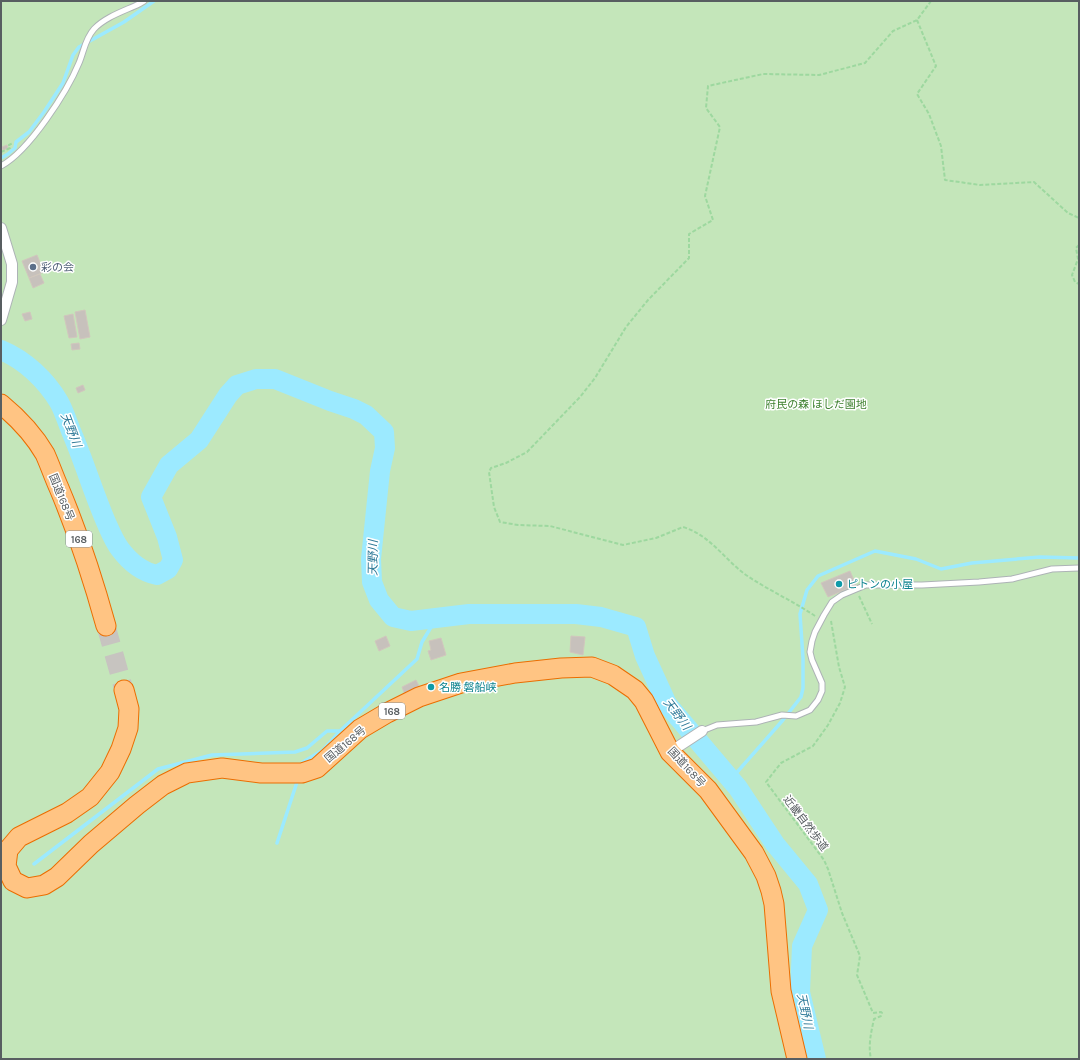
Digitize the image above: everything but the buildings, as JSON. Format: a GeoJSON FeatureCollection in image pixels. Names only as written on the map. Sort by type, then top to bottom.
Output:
{"type":"FeatureCollection","features":[{"type":"Feature","properties":{"kind":"highway","name":"国道168号"},"geometry":{"type":"LineString","coordinates":[[1,404],[21,422],[45,454],[75,528],[93,579],[106,626]]}},
{"type":"Feature","properties":{"kind":"highway","name":"国道168号"},"geometry":{"type":"LineString","coordinates":[[124,690],[129,709],[128,728],[121,749],[110,772],[90,797],[67,813],[19,837],[8,850],[6,866],[12,881],[27,888],[44,885],[57,877],[91,844],[137,805],[163,785],[187,773],[222,768],[261,773],[302,773],[317,768],[360,729],[387,713],[419,697],[461,683],[515,673],[561,668],[592,667],[613,675],[635,690],[644,701],[674,750],[708,790],[754,853],[766,876],[774,904],[781,991],[797,1059]]}},
{"type":"Feature","properties":{"kind":"street"},"geometry":{"type":"LineString","coordinates":[[1,228],[12,264],[12,282],[1,320]]}},
{"type":"Feature","properties":{"kind":"street"},"geometry":{"type":"LineString","coordinates":[[674,750],[702,731]]}},
{"type":"Feature","properties":{"kind":"lane"},"geometry":{"type":"LineString","coordinates":[[1,166],[24,147],[64,94],[80,62],[86,43],[92,31],[101,23],[144,1]]}},
{"type":"Feature","properties":{"kind":"lane"},"geometry":{"type":"LineString","coordinates":[[702,731],[717,725],[756,722],[782,715],[796,716],[810,710],[818,700],[822,691],[822,683],[810,652],[815,632],[832,602],[842,595],[866,585],[922,585],[979,582],[1012,579],[1052,569],[1079,568]]}},
{"type":"Feature","properties":{"kind":"path"},"geometry":{"type":"LineString","coordinates":[[821,620],[746,575],[733,565],[726,556],[702,535],[683,527],[656,538],[623,544],[550,526],[518,525],[500,522],[494,507],[489,481],[489,472],[491,468],[506,463],[527,452],[580,397],[595,378],[626,327],[648,300],[689,258],[689,234],[713,220],[705,196],[720,128],[706,108],[708,86],[763,74],[819,75],[865,63],[893,31],[917,20],[931,1]]}},
{"type":"Feature","properties":{"kind":"path"},"geometry":{"type":"LineString","coordinates":[[917,20],[936,66],[917,94],[929,114],[941,146],[946,180],[980,185],[1034,182],[1068,213],[1079,218]]}},
{"type":"Feature","properties":{"kind":"path"},"geometry":{"type":"LineString","coordinates":[[1,152],[10,148],[8,145],[13,143]]}},
{"type":"Feature","properties":{"kind":"path"},"geometry":{"type":"LineString","coordinates":[[1079,245],[1076,248],[1078,259],[1072,275],[1075,282],[1079,284]]}},
{"type":"Feature","properties":{"kind":"path"},"geometry":{"type":"LineString","coordinates":[[855,590],[872,624]]}},
{"type":"Feature","properties":{"kind":"path","name":"近畿自然歩道"},"geometry":{"type":"LineString","coordinates":[[828,609],[838,661],[846,687],[843,696],[831,719],[813,746],[781,763],[766,782],[824,860],[828,869],[840,908],[860,956],[857,975],[873,1013],[882,1013],[881,1016],[874,1019],[870,1036],[869,1050],[871,1059]]}},
{"type":"Feature","properties":{"kind":"green space","name":"府民の森 ほしだ園地"},"geometry":{"type":"Polygon","coordinates":[[[1,1],[1079,1],[1079,1059],[1,1059],[1,1]]]}},
{"type":"Feature","properties":{"kind":"waterway"},"geometry":{"type":"LineString","coordinates":[[1,158],[15,148],[16,142],[29,132],[44,112],[63,83],[73,55],[79,47],[124,22],[154,1]]}},
{"type":"Feature","properties":{"kind":"waterway","name":"天野川"},"geometry":{"type":"LineString","coordinates":[[1,350],[10,354],[26,365],[48,386],[54,394],[64,412],[101,511],[114,539],[127,558],[151,574],[157,575],[168,569],[173,560],[167,537],[151,497],[169,465],[199,440],[228,395],[237,385],[256,379],[275,379],[354,409],[366,415],[384,432],[385,448],[380,471],[371,559],[372,582],[379,600],[393,617],[411,621],[469,614],[576,614],[601,617],[636,627],[645,656],[667,704],[738,788],[775,844],[808,884],[818,910],[802,946],[800,992],[816,1059]]}},
{"type":"Feature","properties":{"kind":"waterway"},"geometry":{"type":"LineString","coordinates":[[731,779],[783,720],[801,697],[803,688],[803,658],[800,614],[807,590],[818,576],[875,551],[916,559],[941,569],[972,563],[1040,557],[1079,558]]}},
{"type":"Feature","properties":{"kind":"waterway"},"geometry":{"type":"LineString","coordinates":[[301,767],[303,762],[323,750],[340,731],[417,659],[422,642],[436,619]]}},
{"type":"Feature","properties":{"kind":"waterway"},"geometry":{"type":"LineString","coordinates":[[34,864],[158,769],[212,755],[295,752],[307,748],[327,731],[340,731]]}},
{"type":"Feature","properties":{"kind":"waterway"},"geometry":{"type":"LineString","coordinates":[[277,843],[298,779]]}},
{"type":"Feature","properties":{"kind":"tunnel"},"geometry":{"type":"LineString","coordinates":[[106,626],[124,690]]}},
{"type":"Feature","properties":{"kind":"place","name":"彩の会"},"geometry":{"type":"Point","coordinates":[33,267]}},
{"type":"Feature","properties":{"kind":"place","name":"ピトンの小屋"},"geometry":{"type":"Point","coordinates":[839,584]}},
{"type":"Feature","properties":{"kind":"place","name":"名勝 磐船峡"},"geometry":{"type":"Point","coordinates":[431,687]}}]}
